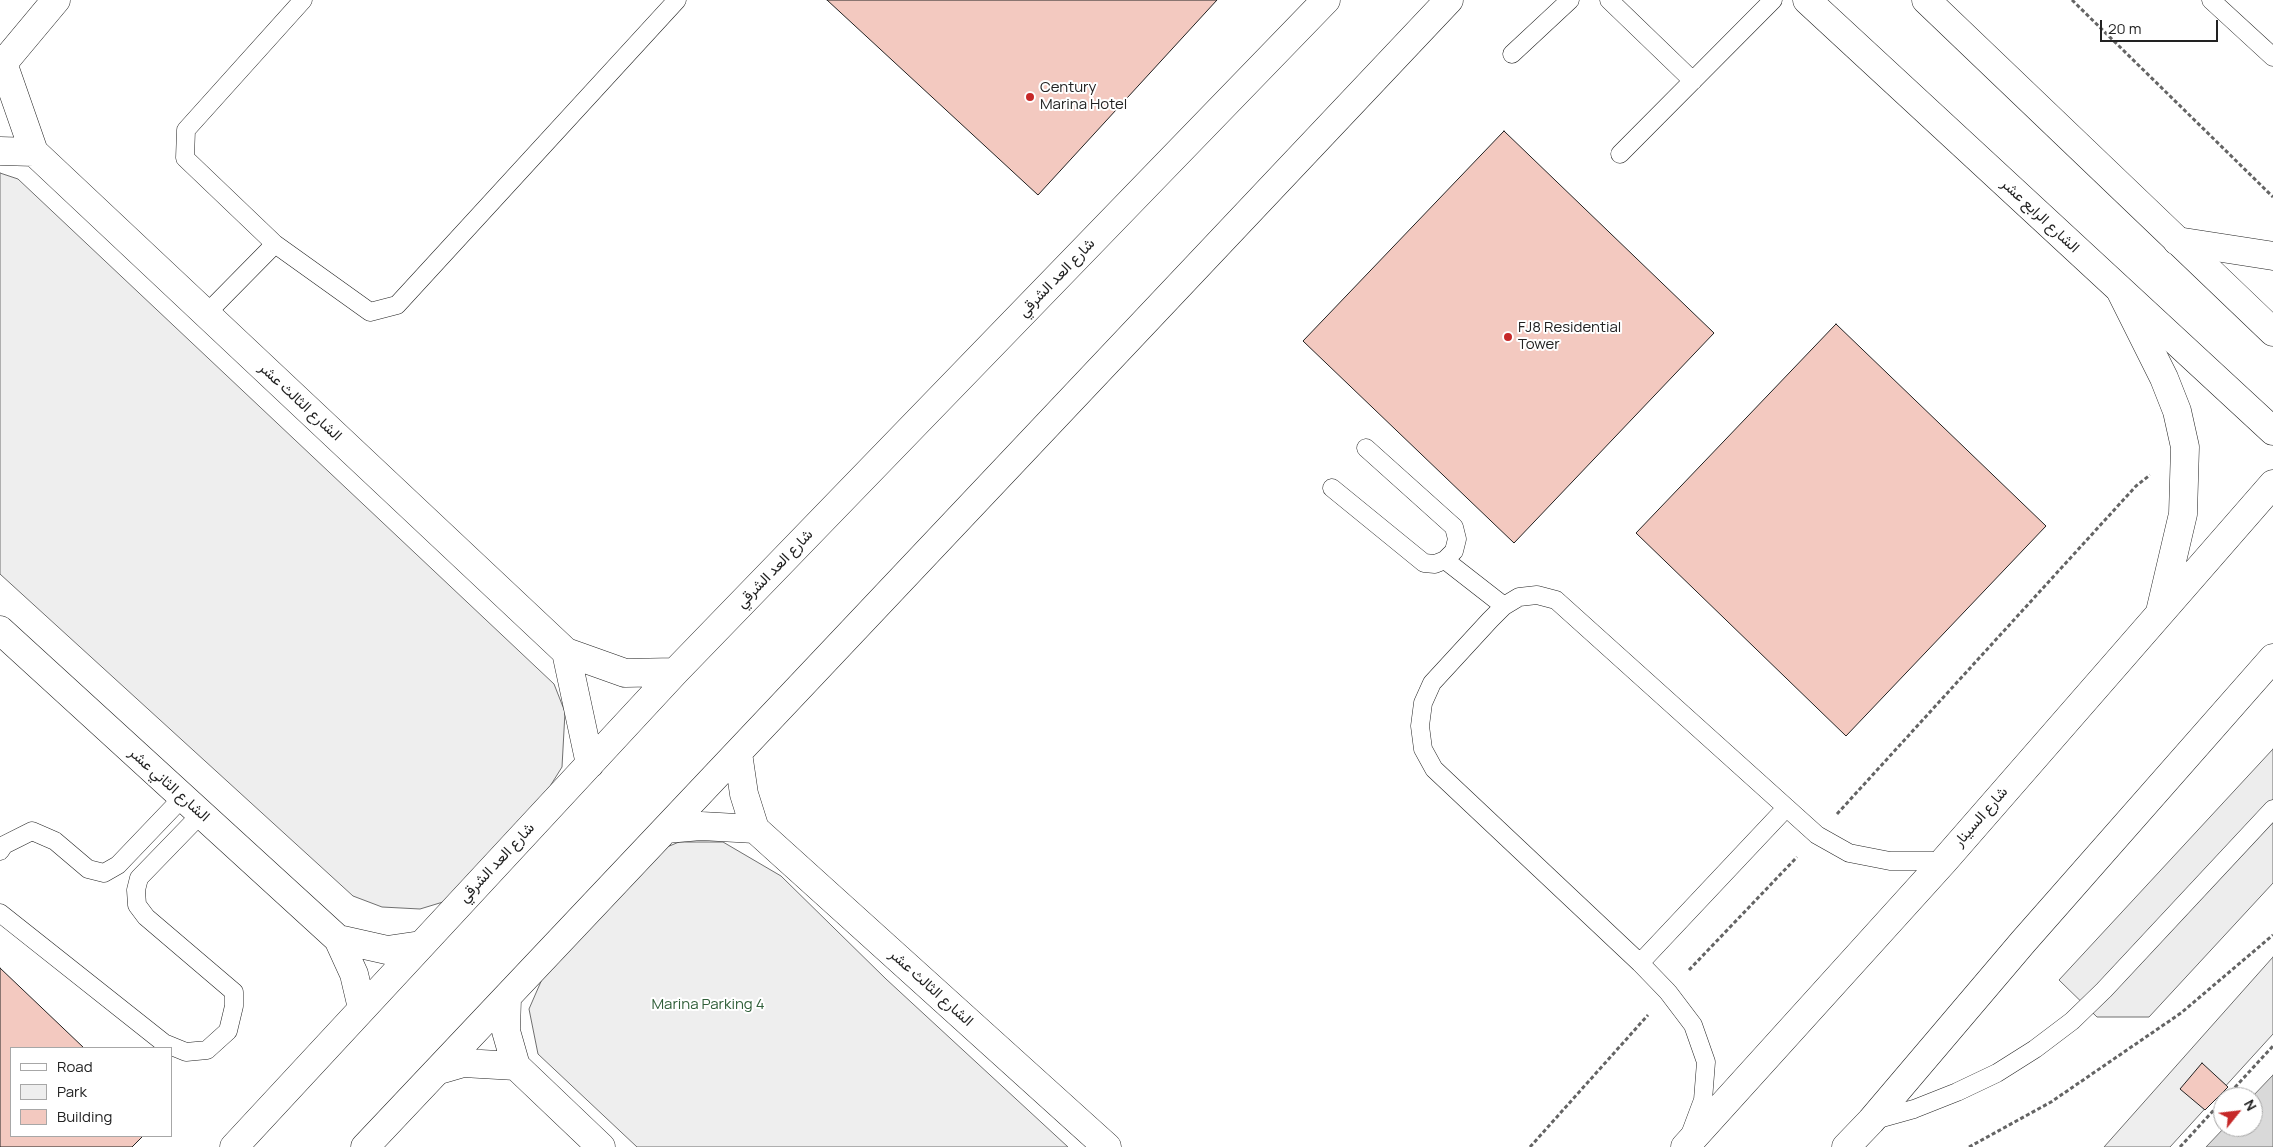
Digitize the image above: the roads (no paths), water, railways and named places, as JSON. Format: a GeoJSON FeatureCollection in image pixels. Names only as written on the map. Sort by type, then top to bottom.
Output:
{"type":"FeatureCollection","features":[{"type":"Feature","properties":{"kind":"street"},"geometry":{"type":"LineString","coordinates":[[2,65],[56,0]]}},
{"type":"Feature","properties":{"kind":"street","name":"شارع العد الشرقي"},"geometry":{"type":"LineString","coordinates":[[234,1147],[676,672],[1326,0]]}},
{"type":"Feature","properties":{"kind":"street"},"geometry":{"type":"LineString","coordinates":[[365,1147],[1449,0]]}},
{"type":"Feature","properties":{"kind":"street","name":"الشارع الرابع عشر"},"geometry":{"type":"LineString","coordinates":[[1807,0],[2273,431]]}},
{"type":"Feature","properties":{"kind":"street"},"geometry":{"type":"LineString","coordinates":[[1926,0],[2273,332]]}},
{"type":"Feature","properties":{"kind":"street","name":"الشارع الثالث عشر"},"geometry":{"type":"LineString","coordinates":[[2,65],[34,152],[566,652],[624,673],[676,672]]}},
{"type":"Feature","properties":{"kind":"street"},"geometry":{"type":"LineString","coordinates":[[0,151],[34,152]]}},
{"type":"Feature","properties":{"kind":"street"},"geometry":{"type":"LineString","coordinates":[[2177,240],[2273,256]]}},
{"type":"Feature","properties":{"kind":"street"},"geometry":{"type":"LineString","coordinates":[[2121,292],[2164,378],[2177,411],[2185,447],[2183,514],[2159,616]]}},
{"type":"Feature","properties":{"kind":"street","name":"شارع السينار"},"geometry":{"type":"LineString","coordinates":[[1686,1146],[1944,861],[2273,484]]}},
{"type":"Feature","properties":{"kind":"street","name":"الشارع الثاني عشر"},"geometry":{"type":"LineString","coordinates":[[0,630],[338,939],[354,974],[362,1008]]}},
{"type":"Feature","properties":{"kind":"street"},"geometry":{"type":"LineString","coordinates":[[566,652],[590,764]]}},
{"type":"Feature","properties":{"kind":"street"},"geometry":{"type":"LineString","coordinates":[[1846,1147],[1871,1121],[2022,942],[2273,658]]}},
{"type":"Feature","properties":{"kind":"street"},"geometry":{"type":"LineString","coordinates":[[666,829],[701,826],[755,829],[744,794],[738,753]]}},
{"type":"Feature","properties":{"kind":"street","name":"الشارع الثالث عشر"},"geometry":{"type":"LineString","coordinates":[[755,829],[1107,1147]]}},
{"type":"Feature","properties":{"kind":"street","name":"الشارع الثاني عشر"},"geometry":{"type":"LineString","coordinates":[[338,939],[387,950],[421,945]]}},
{"type":"Feature","properties":{"kind":"street"},"geometry":{"type":"LineString","coordinates":[[507,998],[506,1031],[516,1066],[601,1147]]}},
{"type":"Feature","properties":{"kind":"street"},"geometry":{"type":"LineString","coordinates":[[439,1070],[463,1063],[516,1066]]}},
{"type":"Feature","properties":{"kind":"lane"},"geometry":{"type":"LineString","coordinates":[[302,0],[186,130],[185,158],[275,244],[370,312],[397,305],[677,0]]}},
{"type":"Feature","properties":{"kind":"lane"},"geometry":{"type":"LineString","coordinates":[[1512,54],[1570,0]]}},
{"type":"Feature","properties":{"kind":"lane"},"geometry":{"type":"LineString","coordinates":[[1609,0],[1693,81]]}},
{"type":"Feature","properties":{"kind":"lane"},"geometry":{"type":"LineString","coordinates":[[1620,154],[1773,0]]}},
{"type":"Feature","properties":{"kind":"lane"},"geometry":{"type":"LineString","coordinates":[[2211,0],[2273,57]]}},
{"type":"Feature","properties":{"kind":"lane"},"geometry":{"type":"LineString","coordinates":[[206,314],[275,244]]}},
{"type":"Feature","properties":{"kind":"lane"},"geometry":{"type":"LineString","coordinates":[[1332,488],[1424,563],[1435,564],[1445,560],[1454,551],[1458,539],[1454,527],[1366,448]]}},
{"type":"Feature","properties":{"kind":"lane"},"geometry":{"type":"LineString","coordinates":[[1445,560],[1504,606]]}},
{"type":"Feature","properties":{"kind":"lane"},"geometry":{"type":"LineString","coordinates":[[1686,1146],[1703,1100],[1706,1062],[1693,1025],[1668,992],[1640,963],[1439,774],[1424,748],[1420,726],[1423,703],[1432,682],[1504,606],[1518,597],[1537,594],[1556,600],[1817,835],[1849,853],[1882,859],[1944,861]]}},
{"type":"Feature","properties":{"kind":"lane"},"geometry":{"type":"LineString","coordinates":[[0,851],[4,845],[32,831],[55,841],[88,869],[104,872],[118,865],[192,806]]}},
{"type":"Feature","properties":{"kind":"lane"},"geometry":{"type":"LineString","coordinates":[[0,913],[164,1043],[186,1052],[207,1050],[228,1031],[234,1006],[234,992],[146,917],[137,905],[136,890],[139,878],[192,806]]}},
{"type":"Feature","properties":{"kind":"lane"},"geometry":{"type":"LineString","coordinates":[[1640,963],[1786,808]]}},
{"type":"Feature","properties":{"kind":"lane"},"geometry":{"type":"LineString","coordinates":[[1871,1121],[1914,1109],[1997,1072],[2036,1049],[2072,1021],[2104,990],[2273,809]]}},
{"type":"Feature","properties":{"kind":"place","name":"Century Marina Hotel"},"geometry":{"type":"Point","coordinates":[1030,97]}},
{"type":"Feature","properties":{"kind":"place","name":"FJ8 Residential Tower"},"geometry":{"type":"Point","coordinates":[1508,337]}},
{"type":"Feature","properties":{"kind":"park label","name":"Marina Parking 4"},"geometry":{"type":"Point","coordinates":[708,1005]}}]}
